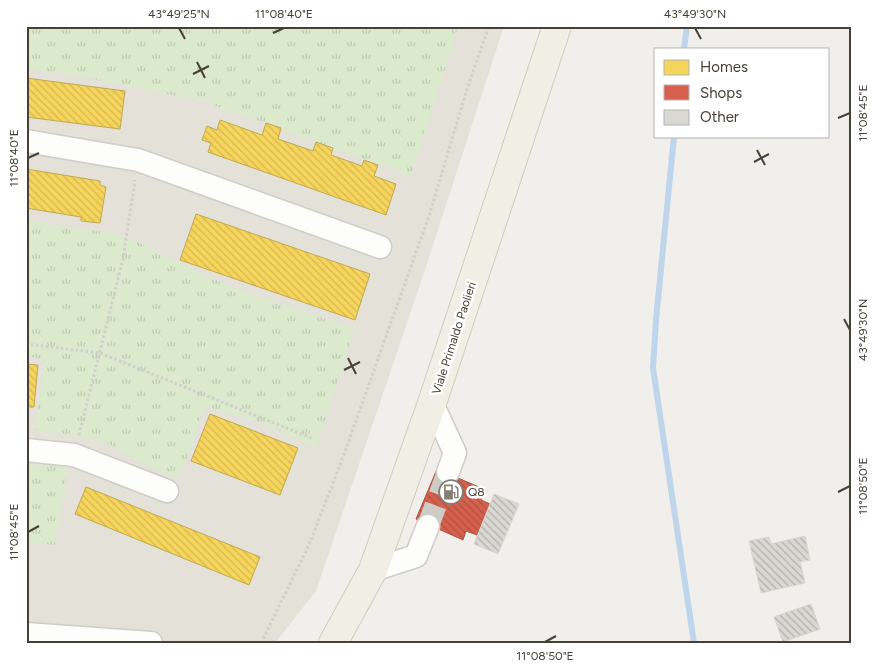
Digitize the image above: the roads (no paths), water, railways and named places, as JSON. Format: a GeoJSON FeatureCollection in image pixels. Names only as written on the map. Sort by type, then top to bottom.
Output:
{"type":"FeatureCollection","features":[{"type":"Feature","properties":{"kind":"main road","name":"Viale Primaldo Paolieri"},"geometry":{"type":"LineString","coordinates":[[333,643],[373,570],[432,403],[557,26]]}},
{"type":"Feature","properties":{"kind":"street"},"geometry":{"type":"LineString","coordinates":[[26,141],[138,160],[380,247]]}},
{"type":"Feature","properties":{"kind":"street"},"geometry":{"type":"LineString","coordinates":[[432,403],[455,453],[448,472]]}},
{"type":"Feature","properties":{"kind":"street"},"geometry":{"type":"LineString","coordinates":[[26,450],[74,455],[166,491]]}},
{"type":"Feature","properties":{"kind":"street"},"geometry":{"type":"LineString","coordinates":[[373,570],[416,556],[428,526]]}},
{"type":"Feature","properties":{"kind":"street"},"geometry":{"type":"LineString","coordinates":[[26,634],[151,643]]}},
{"type":"Feature","properties":{"kind":"waterway"},"geometry":{"type":"LineString","coordinates":[[684,48],[687,26]]}},
{"type":"Feature","properties":{"kind":"waterway"},"geometry":{"type":"LineString","coordinates":[[674,138],[653,368],[694,643]]}},
{"type":"Feature","properties":{"kind":"tunnel"},"geometry":{"type":"LineString","coordinates":[[428,526],[448,472]]}},
{"type":"Feature","properties":{"kind":"place","name":"Q8"},"geometry":{"type":"Point","coordinates":[451,492]}}]}
